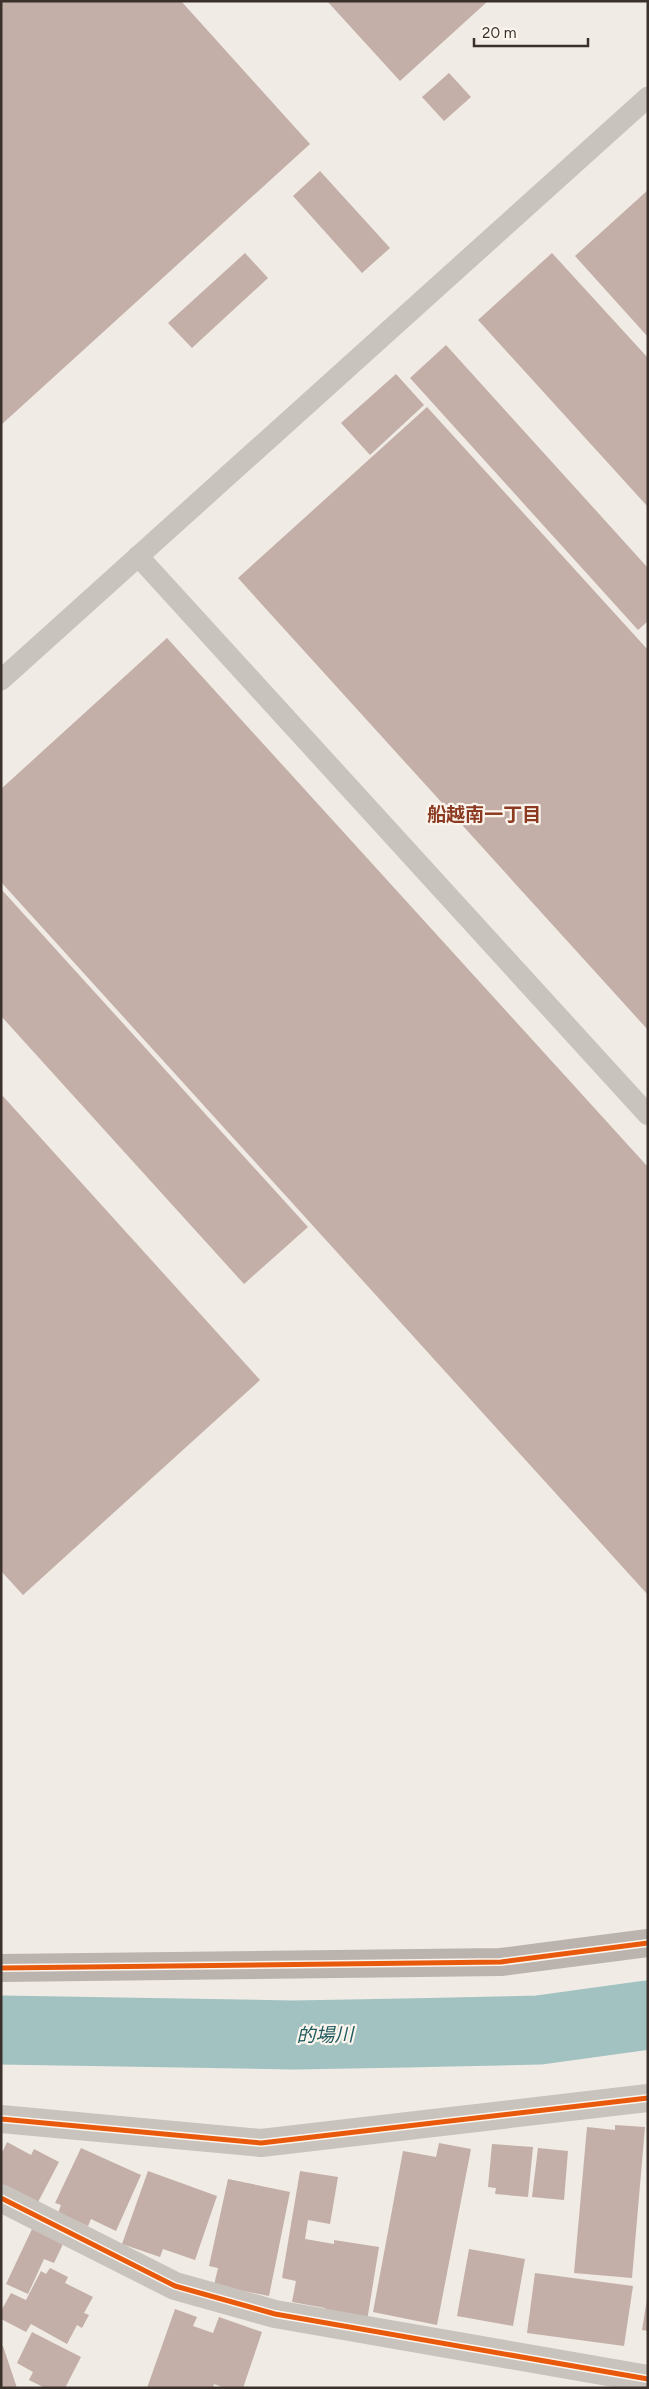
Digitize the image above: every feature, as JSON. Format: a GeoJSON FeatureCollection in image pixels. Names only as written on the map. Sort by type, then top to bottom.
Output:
{"type":"FeatureCollection","features":[{"type":"Feature","properties":{"kind":"street"},"geometry":{"type":"LineString","coordinates":[[1,1968],[501,1962],[648,1943]]}},
{"type":"Feature","properties":{"kind":"street"},"geometry":{"type":"LineString","coordinates":[[1,2119],[261,2143],[648,2098]]}},
{"type":"Feature","properties":{"kind":"street"},"geometry":{"type":"LineString","coordinates":[[1,2198],[174,2286],[275,2314],[648,2379]]}},
{"type":"Feature","properties":{"kind":"lane"},"geometry":{"type":"LineString","coordinates":[[1,680],[648,96]]}},
{"type":"Feature","properties":{"kind":"lane"},"geometry":{"type":"LineString","coordinates":[[138,556],[648,1115]]}},
{"type":"Feature","properties":{"kind":"building"},"geometry":{"type":"Polygon","coordinates":[[[1,1],[181,1],[310,144],[1,425],[1,1]]]}},
{"type":"Feature","properties":{"kind":"building"},"geometry":{"type":"Polygon","coordinates":[[[327,1],[488,1],[400,81],[327,1]]]}},
{"type":"Feature","properties":{"kind":"building"},"geometry":{"type":"Polygon","coordinates":[[[449,73],[471,97],[444,121],[422,97],[449,73]]]}},
{"type":"Feature","properties":{"kind":"building"},"geometry":{"type":"Polygon","coordinates":[[[320,171],[390,248],[362,273],[293,196],[320,171]]]}},
{"type":"Feature","properties":{"kind":"building"},"geometry":{"type":"Polygon","coordinates":[[[648,190],[648,337],[575,256],[648,190]]]}},
{"type":"Feature","properties":{"kind":"building"},"geometry":{"type":"Polygon","coordinates":[[[245,253],[268,278],[192,348],[168,323],[245,253]]]}},
{"type":"Feature","properties":{"kind":"building"},"geometry":{"type":"Polygon","coordinates":[[[552,253],[648,358],[648,507],[478,320],[552,253]]]}},
{"type":"Feature","properties":{"kind":"building"},"geometry":{"type":"Polygon","coordinates":[[[446,345],[648,568],[648,621],[638,630],[410,378],[446,345]]]}},
{"type":"Feature","properties":{"kind":"building"},"geometry":{"type":"Polygon","coordinates":[[[396,374],[424,405],[370,455],[341,423],[396,374]]]}},
{"type":"Feature","properties":{"kind":"building"},"geometry":{"type":"Polygon","coordinates":[[[427,407],[648,650],[648,1030],[238,578],[427,407]]]}},
{"type":"Feature","properties":{"kind":"building"},"geometry":{"type":"Polygon","coordinates":[[[167,638],[648,1167],[648,1595],[1,882],[1,789],[167,638]]]}},
{"type":"Feature","properties":{"kind":"building"},"geometry":{"type":"Polygon","coordinates":[[[1,889],[308,1227],[244,1284],[1,1016],[1,889]]]}},
{"type":"Feature","properties":{"kind":"building"},"geometry":{"type":"Polygon","coordinates":[[[1,1094],[260,1380],[23,1595],[1,1571],[1,1094]]]}},
{"type":"Feature","properties":{"kind":"building"},"geometry":{"type":"Polygon","coordinates":[[[615,2125],[645,2127],[632,2278],[574,2273],[587,2127],[615,2130],[615,2125]]]}},
{"type":"Feature","properties":{"kind":"building"},"geometry":{"type":"Polygon","coordinates":[[[7,2142],[31,2155],[34,2149],[59,2162],[37,2204],[1,2185],[1,2150],[3,2151],[7,2142]]]}},
{"type":"Feature","properties":{"kind":"building"},"geometry":{"type":"Polygon","coordinates":[[[439,2143],[471,2149],[437,2325],[373,2312],[403,2151],[436,2157],[439,2143]]]}},
{"type":"Feature","properties":{"kind":"building"},"geometry":{"type":"Polygon","coordinates":[[[492,2144],[533,2147],[528,2197],[495,2194],[496,2188],[488,2187],[492,2144]]]}},
{"type":"Feature","properties":{"kind":"building"},"geometry":{"type":"Polygon","coordinates":[[[81,2148],[141,2175],[116,2231],[91,2219],[88,2226],[58,2213],[61,2205],[55,2203],[81,2148]]]}},
{"type":"Feature","properties":{"kind":"building"},"geometry":{"type":"Polygon","coordinates":[[[538,2148],[568,2151],[564,2200],[532,2197],[538,2148]]]}},
{"type":"Feature","properties":{"kind":"building"},"geometry":{"type":"Polygon","coordinates":[[[148,2171],[217,2196],[195,2260],[163,2249],[160,2257],[122,2244],[148,2171]]]}},
{"type":"Feature","properties":{"kind":"building"},"geometry":{"type":"Polygon","coordinates":[[[300,2171],[338,2177],[330,2224],[308,2220],[305,2239],[334,2244],[334,2240],[379,2247],[367,2321],[324,2314],[325,2308],[292,2302],[296,2281],[282,2278],[300,2171]]]}},
{"type":"Feature","properties":{"kind":"building"},"geometry":{"type":"Polygon","coordinates":[[[228,2179],[290,2192],[269,2296],[214,2285],[218,2268],[209,2266],[228,2179]]]}},
{"type":"Feature","properties":{"kind":"building"},"geometry":{"type":"Polygon","coordinates":[[[32,2229],[63,2244],[54,2263],[44,2259],[28,2294],[6,2284],[32,2229]]]}},
{"type":"Feature","properties":{"kind":"building"},"geometry":{"type":"Polygon","coordinates":[[[469,2249],[525,2259],[513,2326],[457,2316],[469,2249]]]}},
{"type":"Feature","properties":{"kind":"building"},"geometry":{"type":"Polygon","coordinates":[[[50,2268],[68,2277],[65,2283],[93,2297],[84,2313],[89,2315],[82,2328],[77,2325],[67,2344],[31,2324],[26,2332],[1,2319],[1,2311],[11,2293],[26,2300],[41,2271],[46,2274],[50,2268]]]}},
{"type":"Feature","properties":{"kind":"building"},"geometry":{"type":"Polygon","coordinates":[[[535,2273],[633,2286],[624,2346],[527,2333],[535,2273]]]}},
{"type":"Feature","properties":{"kind":"building"},"geometry":{"type":"Polygon","coordinates":[[[648,2299],[648,2331],[642,2330],[648,2299]]]}},
{"type":"Feature","properties":{"kind":"building"},"geometry":{"type":"Polygon","coordinates":[[[175,2309],[197,2317],[193,2326],[213,2333],[219,2317],[262,2332],[243,2388],[225,2388],[214,2384],[213,2388],[147,2388],[175,2309]]]}},
{"type":"Feature","properties":{"kind":"building"},"geometry":{"type":"Polygon","coordinates":[[[32,2332],[81,2357],[65,2388],[45,2388],[29,2380],[33,2372],[17,2363],[32,2332]]]}},
{"type":"Feature","properties":{"kind":"building"},"geometry":{"type":"Polygon","coordinates":[[[1,2346],[3,2346],[17,2388],[1,2388],[1,2346]]]}},
{"type":"Feature","properties":{"kind":"waterway","name":"的場川"},"geometry":{"type":"LineString","coordinates":[[1,2030],[293,2035],[539,2030],[648,2015]]}},
{"type":"Feature","properties":{"kind":"cycle path"},"geometry":{"type":"LineString","coordinates":[[1,1968],[501,1962],[648,1943]]}},
{"type":"Feature","properties":{"kind":"cycle path"},"geometry":{"type":"LineString","coordinates":[[1,2119],[261,2143],[648,2098]]}},
{"type":"Feature","properties":{"kind":"cycle path"},"geometry":{"type":"LineString","coordinates":[[1,2198],[175,2286],[275,2314],[648,2379]]}},
{"type":"Feature","properties":{"kind":"district","name":"船越南一丁目"},"geometry":{"type":"Point","coordinates":[484,814]}}]}
